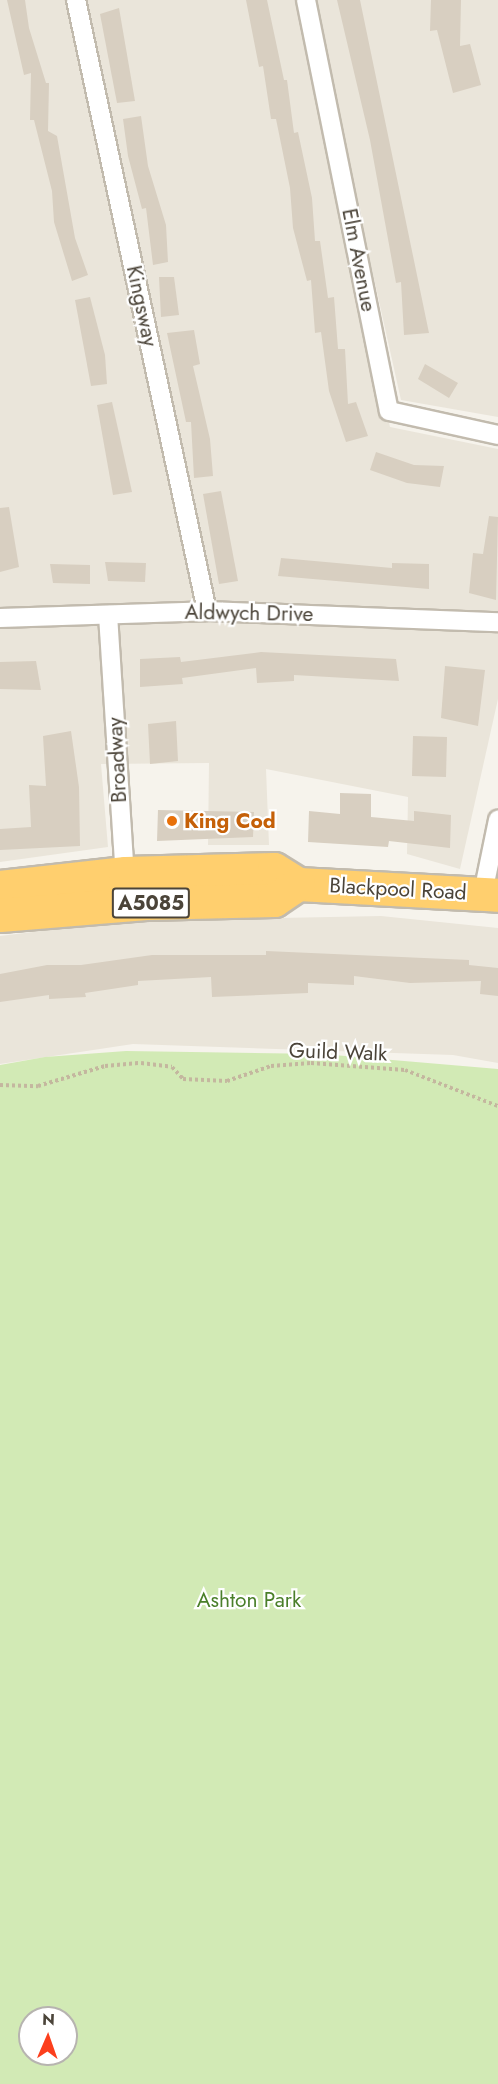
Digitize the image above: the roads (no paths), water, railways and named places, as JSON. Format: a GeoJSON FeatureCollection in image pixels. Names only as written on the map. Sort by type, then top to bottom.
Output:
{"type":"FeatureCollection","features":[{"type":"Feature","properties":{"kind":"highway","name":"Blackpool Road"},"geometry":{"type":"LineString","coordinates":[[0,915],[126,889],[274,869],[298,884],[491,894]]}},
{"type":"Feature","properties":{"kind":"highway","name":"Blackpool Road"},"geometry":{"type":"LineString","coordinates":[[0,887],[126,889]]}},
{"type":"Feature","properties":{"kind":"street","name":"Kingsway"},"geometry":{"type":"LineString","coordinates":[[76,0],[207,611]]}},
{"type":"Feature","properties":{"kind":"street","name":"Elm Avenue"},"geometry":{"type":"LineString","coordinates":[[306,0],[389,411],[498,435]]}},
{"type":"Feature","properties":{"kind":"street","name":"Aldwych Drive"},"geometry":{"type":"LineString","coordinates":[[0,618],[207,611],[498,622]]}},
{"type":"Feature","properties":{"kind":"street","name":"Broadway"},"geometry":{"type":"LineString","coordinates":[[108,615],[126,889]]}},
{"type":"Feature","properties":{"kind":"street"},"geometry":{"type":"LineString","coordinates":[[491,894],[498,820]]}},
{"type":"Feature","properties":{"kind":"place","name":"King Cod"},"geometry":{"type":"Point","coordinates":[172,821]}},
{"type":"Feature","properties":{"kind":"park label","name":"Ashton Park"},"geometry":{"type":"Point","coordinates":[249,1600]}}]}
